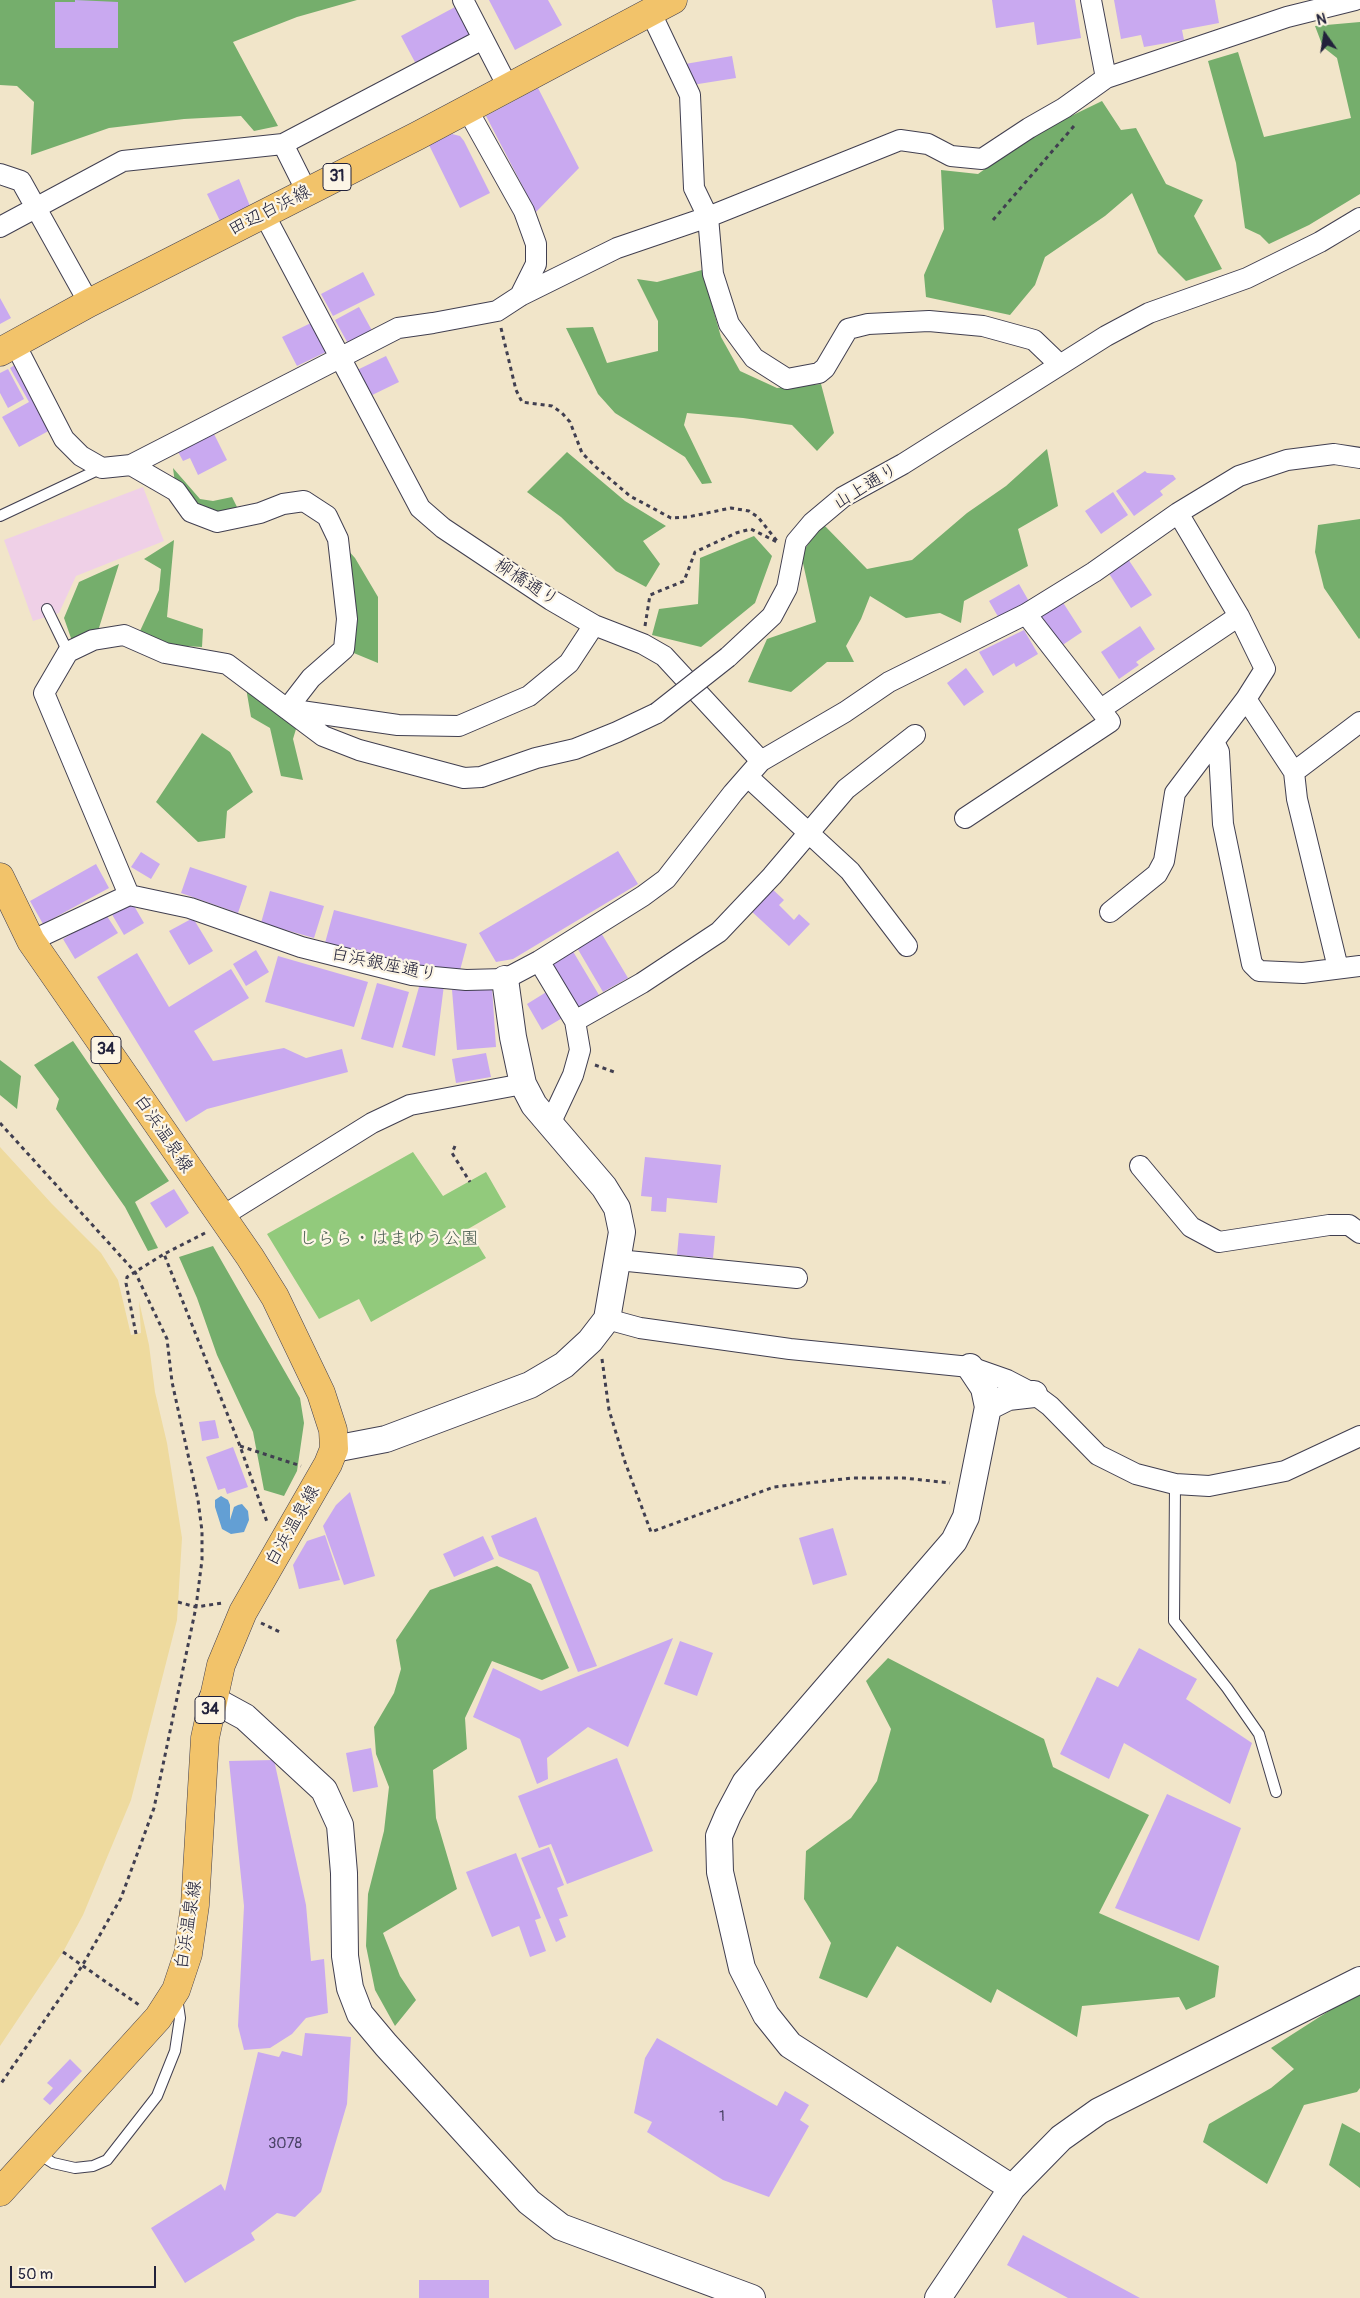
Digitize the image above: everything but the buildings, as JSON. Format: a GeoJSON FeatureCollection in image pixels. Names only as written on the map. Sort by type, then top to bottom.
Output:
{"type":"FeatureCollection","features":[{"type":"Feature","properties":{"kind":"main road","name":"田辺白浜線"},"geometry":{"type":"LineString","coordinates":[[8,348],[89,303],[467,110],[661,5]]}},
{"type":"Feature","properties":{"kind":"main road","name":"白浜温泉線"},"geometry":{"type":"LineString","coordinates":[[0,877],[31,941],[214,1224],[275,1297],[327,1408],[333,1430],[334,1449],[328,1464],[243,1612],[228,1646],[212,1699],[204,1738],[195,1905],[188,1954],[176,1990],[158,2018],[0,2192]]}},
{"type":"Feature","properties":{"kind":"street"},"geometry":{"type":"LineString","coordinates":[[463,0],[508,87]]}},
{"type":"Feature","properties":{"kind":"street"},"geometry":{"type":"LineString","coordinates":[[1091,0],[1106,78]]}},
{"type":"Feature","properties":{"kind":"street"},"geometry":{"type":"LineString","coordinates":[[8,348],[64,438],[81,456],[102,468],[131,465],[398,328],[497,311],[520,296],[617,248],[708,217],[900,140],[928,144],[951,156],[982,159],[1029,128],[1064,108],[1106,78],[1286,8],[1355,0]]}},
{"type":"Feature","properties":{"kind":"street"},"geometry":{"type":"LineString","coordinates":[[661,5],[690,95],[694,188],[708,217],[713,274],[729,324],[754,358],[786,379],[819,373],[826,368],[848,329],[868,324],[929,321],[983,326],[1034,340],[1059,364]]}},
{"type":"Feature","properties":{"kind":"street"},"geometry":{"type":"LineString","coordinates":[[0,227],[123,161],[283,144],[483,39]]}},
{"type":"Feature","properties":{"kind":"street"},"geometry":{"type":"LineString","coordinates":[[467,110],[524,211],[536,244],[536,264],[520,296]]}},
{"type":"Feature","properties":{"kind":"street"},"geometry":{"type":"LineString","coordinates":[[283,144],[307,192]]}},
{"type":"Feature","properties":{"kind":"street"},"geometry":{"type":"LineString","coordinates":[[0,174],[21,182],[89,303]]}},
{"type":"Feature","properties":{"kind":"street","name":"柳橋通り"},"geometry":{"type":"LineString","coordinates":[[264,214],[420,508],[452,534],[551,600],[594,625],[643,644],[664,656],[761,761]]}},
{"type":"Feature","properties":{"kind":"street","name":"山上通り"},"geometry":{"type":"LineString","coordinates":[[68,652],[93,640],[124,634],[165,653],[227,664],[323,736],[359,750],[464,778],[481,777],[536,758],[575,749],[617,732],[656,713],[728,658],[772,616],[787,588],[796,542],[812,523],[843,497],[903,464],[1059,364],[1149,313],[1247,278],[1320,242],[1360,218]]}},
{"type":"Feature","properties":{"kind":"street"},"geometry":{"type":"LineString","coordinates":[[761,761],[845,712],[889,682],[1026,614],[1094,572],[1178,513],[1239,476],[1287,460],[1334,454],[1360,458]]}},
{"type":"Feature","properties":{"kind":"street"},"geometry":{"type":"LineString","coordinates":[[131,465],[176,491],[191,512],[217,522],[260,513],[283,504],[304,502],[328,516],[338,539],[347,619],[344,649],[311,678],[287,709],[398,725],[459,726],[529,696],[569,663],[594,625]]}},
{"type":"Feature","properties":{"kind":"street"},"geometry":{"type":"LineString","coordinates":[[1110,912],[1157,874],[1164,861],[1175,793],[1246,699],[1265,669],[1240,616],[1178,513]]}},
{"type":"Feature","properties":{"kind":"street"},"geometry":{"type":"LineString","coordinates":[[966,818],[1110,722],[1026,614]]}},
{"type":"Feature","properties":{"kind":"street"},"geometry":{"type":"LineString","coordinates":[[1101,709],[1240,616]]}},
{"type":"Feature","properties":{"kind":"street"},"geometry":{"type":"LineString","coordinates":[[31,941],[129,895],[44,693],[68,652]]}},
{"type":"Feature","properties":{"kind":"street"},"geometry":{"type":"LineString","coordinates":[[1246,699],[1294,772],[1297,799],[1338,968]]}},
{"type":"Feature","properties":{"kind":"street"},"geometry":{"type":"LineString","coordinates":[[1294,772],[1360,722]]}},
{"type":"Feature","properties":{"kind":"street"},"geometry":{"type":"LineString","coordinates":[[575,1021],[642,983],[719,932],[810,833],[846,789],[915,734]]}},
{"type":"Feature","properties":{"kind":"street"},"geometry":{"type":"LineString","coordinates":[[1214,742],[1218,752],[1223,824],[1252,964],[1259,970],[1302,973],[1360,966]]}},
{"type":"Feature","properties":{"kind":"street","name":"白浜銀座通り"},"geometry":{"type":"LineString","coordinates":[[129,895],[190,908],[301,947],[412,975],[466,980],[505,979],[538,961],[643,896],[666,879],[733,792],[761,761]]}},
{"type":"Feature","properties":{"kind":"street"},"geometry":{"type":"LineString","coordinates":[[748,777],[850,871],[907,946]]}},
{"type":"Feature","properties":{"kind":"street"},"geometry":{"type":"LineString","coordinates":[[538,961],[575,1021],[580,1050],[573,1075],[549,1126]]}},
{"type":"Feature","properties":{"kind":"street"},"geometry":{"type":"LineString","coordinates":[[334,1449],[386,1439],[530,1385],[564,1365],[590,1341],[607,1319],[622,1232],[617,1208],[604,1187],[549,1126],[534,1105],[523,1084],[513,1037],[505,979]]}},
{"type":"Feature","properties":{"kind":"street"},"geometry":{"type":"LineString","coordinates":[[214,1224],[372,1123],[410,1105],[523,1084]]}},
{"type":"Feature","properties":{"kind":"street"},"geometry":{"type":"LineString","coordinates":[[1140,1166],[1191,1227],[1219,1242],[1329,1225],[1349,1226],[1360,1233]]}},
{"type":"Feature","properties":{"kind":"street"},"geometry":{"type":"LineString","coordinates":[[618,1260],[797,1278]]}},
{"type":"Feature","properties":{"kind":"street"},"geometry":{"type":"LineString","coordinates":[[607,1319],[640,1328],[790,1350],[970,1367],[1007,1380],[1034,1394],[1050,1406],[1098,1455],[1136,1474],[1175,1484],[1209,1486],[1285,1471],[1360,1436]]}},
{"type":"Feature","properties":{"kind":"street"},"geometry":{"type":"LineString","coordinates":[[970,1367],[984,1388],[988,1407],[966,1517],[954,1541],[745,1783],[719,1836],[720,1872],[742,1968],[766,2015],[790,2045],[1012,2188]]}},
{"type":"Feature","properties":{"kind":"street"},"geometry":{"type":"LineString","coordinates":[[988,1407],[1008,1397],[1034,1394]]}},
{"type":"Feature","properties":{"kind":"street"},"geometry":{"type":"LineString","coordinates":[[212,1699],[245,1717],[324,1790],[340,1825],[344,1873],[345,1956],[350,1988],[360,2014],[386,2045],[529,2202],[561,2227],[752,2298]]}},
{"type":"Feature","properties":{"kind":"street"},"geometry":{"type":"LineString","coordinates":[[938,2298],[1012,2188],[1060,2138],[1099,2111],[1360,1980]]}},
{"type":"Feature","properties":{"kind":"lane"},"geometry":{"type":"LineString","coordinates":[[0,516],[102,468]]}},
{"type":"Feature","properties":{"kind":"lane"},"geometry":{"type":"LineString","coordinates":[[47,609],[68,652]]}},
{"type":"Feature","properties":{"kind":"lane"},"geometry":{"type":"LineString","coordinates":[[1175,1484],[1174,1621],[1227,1688],[1259,1734],[1276,1792]]}},
{"type":"Feature","properties":{"kind":"lane"},"geometry":{"type":"LineString","coordinates":[[37,2153],[53,2163],[75,2168],[93,2166],[107,2160],[157,2096],[174,2051],[178,2034],[179,2008],[176,1990]]}},
{"type":"Feature","properties":{"kind":"path"},"geometry":{"type":"LineString","coordinates":[[993,220],[1075,125]]}},
{"type":"Feature","properties":{"kind":"path"},"geometry":{"type":"LineString","coordinates":[[497,311],[516,390],[522,402],[552,406],[562,413],[570,422],[582,452],[596,468],[630,496],[671,518],[688,517],[731,508],[749,511],[758,517],[779,543],[751,529],[736,533],[695,552],[684,581],[650,595],[643,644]]}},
{"type":"Feature","properties":{"kind":"path"},"geometry":{"type":"LineString","coordinates":[[0,1123],[135,1272],[167,1339],[172,1382],[198,1500],[202,1531],[202,1560],[196,1607],[178,1704],[154,1808],[121,1898],[82,1966],[0,2085]]}},
{"type":"Feature","properties":{"kind":"path"},"geometry":{"type":"LineString","coordinates":[[455,1146],[452,1153],[470,1182]]}},
{"type":"Feature","properties":{"kind":"path"},"geometry":{"type":"LineString","coordinates":[[136,1334],[126,1283],[127,1277],[214,1224]]}},
{"type":"Feature","properties":{"kind":"path"},"geometry":{"type":"LineString","coordinates":[[164,1254],[271,1529]]}},
{"type":"Feature","properties":{"kind":"path"},"geometry":{"type":"LineString","coordinates":[[590,1341],[602,1356],[609,1410],[625,1462],[652,1532],[774,1487],[852,1478],[904,1478],[973,1485]]}},
{"type":"Feature","properties":{"kind":"path"},"geometry":{"type":"LineString","coordinates":[[240,1446],[304,1467]]}},
{"type":"Feature","properties":{"kind":"path"},"geometry":{"type":"LineString","coordinates":[[178,1602],[196,1607],[222,1602],[229,1605]]}},
{"type":"Feature","properties":{"kind":"path"},"geometry":{"type":"LineString","coordinates":[[257,1621],[282,1633]]}},
{"type":"Feature","properties":{"kind":"path"},"geometry":{"type":"LineString","coordinates":[[63,1952],[158,2018]]}},
{"type":"Feature","properties":{"kind":"shaded area"},"geometry":{"type":"Polygon","coordinates":[[[143,487],[164,541],[76,576],[59,613],[33,621],[4,540],[143,487]]]}},
{"type":"Feature","properties":{"kind":"green space"},"geometry":{"type":"Polygon","coordinates":[[[0,0],[357,0],[297,17],[233,42],[278,126],[254,131],[241,116],[184,119],[109,128],[31,155],[34,102],[17,86],[0,85],[0,0]]]}},
{"type":"Feature","properties":{"kind":"green space"},"geometry":{"type":"Polygon","coordinates":[[[1360,22],[1360,194],[1309,225],[1269,244],[1260,235],[1245,228],[1236,163],[1208,61],[1238,52],[1264,137],[1351,118],[1337,58],[1323,47],[1315,26],[1360,22]]]}},
{"type":"Feature","properties":{"kind":"green space"},"geometry":{"type":"Polygon","coordinates":[[[1102,101],[1121,130],[1136,128],[1166,184],[1203,200],[1194,216],[1222,269],[1186,281],[1158,253],[1132,193],[1105,216],[1045,257],[1035,285],[1010,315],[926,297],[924,275],[944,229],[941,170],[978,174],[1032,135],[1102,101]]]}},
{"type":"Feature","properties":{"kind":"green space"},"geometry":{"type":"Polygon","coordinates":[[[702,270],[721,337],[740,371],[777,388],[821,384],[834,433],[817,451],[792,425],[687,413],[684,425],[712,483],[702,484],[685,457],[615,413],[598,394],[566,328],[593,327],[607,363],[658,351],[658,321],[637,279],[657,282],[702,270]]]}},
{"type":"Feature","properties":{"kind":"green space"},"geometry":{"type":"Polygon","coordinates":[[[1047,449],[1058,506],[1018,529],[1028,566],[964,601],[961,623],[940,613],[906,618],[870,596],[861,619],[846,646],[854,662],[827,662],[791,692],[748,682],[767,639],[816,622],[801,554],[823,524],[867,569],[912,560],[967,513],[1006,486],[1047,449]]]}},
{"type":"Feature","properties":{"kind":"green space"},"geometry":{"type":"Polygon","coordinates":[[[567,452],[625,501],[666,526],[643,541],[660,564],[646,587],[616,571],[561,517],[527,492],[567,452]]]}},
{"type":"Feature","properties":{"kind":"green space"},"geometry":{"type":"Polygon","coordinates":[[[173,468],[200,499],[213,501],[232,497],[240,513],[217,522],[176,491],[173,468]]]}},
{"type":"Feature","properties":{"kind":"green space"},"geometry":{"type":"Polygon","coordinates":[[[1360,519],[1359,639],[1324,588],[1315,552],[1318,525],[1360,519]]]}},
{"type":"Feature","properties":{"kind":"green space"},"geometry":{"type":"Polygon","coordinates":[[[754,536],[772,556],[755,603],[701,647],[652,635],[659,609],[698,604],[700,558],[754,536]]]}},
{"type":"Feature","properties":{"kind":"green space"},"geometry":{"type":"Polygon","coordinates":[[[338,539],[355,558],[378,597],[378,663],[344,649],[338,539]]]}},
{"type":"Feature","properties":{"kind":"green space"},"geometry":{"type":"Polygon","coordinates":[[[174,540],[167,617],[203,629],[202,647],[167,645],[140,631],[159,590],[161,569],[144,559],[174,540]]]}},
{"type":"Feature","properties":{"kind":"green space"},"geometry":{"type":"Polygon","coordinates":[[[119,564],[98,631],[72,641],[64,618],[79,582],[119,564]]]}},
{"type":"Feature","properties":{"kind":"green space"},"geometry":{"type":"Polygon","coordinates":[[[245,682],[296,729],[293,739],[303,780],[281,776],[270,728],[251,717],[245,682]]]}},
{"type":"Feature","properties":{"kind":"green space"},"geometry":{"type":"Polygon","coordinates":[[[202,733],[230,752],[253,792],[227,811],[225,838],[198,842],[156,802],[202,733]]]}},
{"type":"Feature","properties":{"kind":"green space"},"geometry":{"type":"Polygon","coordinates":[[[73,1041],[169,1181],[135,1202],[158,1248],[148,1251],[125,1207],[56,1109],[59,1099],[34,1065],[73,1041]]]}},
{"type":"Feature","properties":{"kind":"green space"},"geometry":{"type":"Polygon","coordinates":[[[0,1060],[21,1076],[17,1109],[0,1095],[0,1060]]]}},
{"type":"Feature","properties":{"kind":"green space","name":"しらら・はまゆう公園"},"geometry":{"type":"Polygon","coordinates":[[[413,1152],[443,1196],[486,1172],[506,1207],[468,1229],[486,1258],[371,1322],[359,1299],[319,1319],[267,1234],[413,1152]]]}},
{"type":"Feature","properties":{"kind":"green space"},"geometry":{"type":"Polygon","coordinates":[[[213,1246],[300,1398],[304,1423],[297,1471],[284,1496],[264,1490],[253,1432],[217,1355],[197,1298],[179,1257],[213,1246]]]}},
{"type":"Feature","properties":{"kind":"green space"},"geometry":{"type":"Polygon","coordinates":[[[497,1566],[531,1584],[569,1668],[542,1680],[492,1661],[465,1718],[467,1749],[433,1770],[436,1818],[457,1889],[383,1933],[400,1976],[416,2000],[395,2026],[375,1990],[366,1946],[368,1894],[384,1831],[389,1787],[376,1754],[374,1727],[394,1693],[401,1669],[396,1640],[430,1590],[497,1566]]]}},
{"type":"Feature","properties":{"kind":"green space"},"geometry":{"type":"Polygon","coordinates":[[[888,1658],[1044,1739],[1053,1767],[1149,1815],[1099,1913],[1219,1966],[1215,1997],[1186,2010],[1179,1997],[1082,2006],[1077,2037],[997,1989],[991,2003],[897,1946],[867,1998],[819,1978],[831,1943],[804,1899],[806,1851],[851,1818],[877,1781],[891,1729],[866,1681],[888,1658]]]}},
{"type":"Feature","properties":{"kind":"green space"},"geometry":{"type":"Polygon","coordinates":[[[1360,1991],[1360,2088],[1357,2092],[1304,2105],[1267,2184],[1203,2142],[1209,2124],[1271,2088],[1294,2069],[1271,2048],[1360,1991]]]}},
{"type":"Feature","properties":{"kind":"green space"},"geometry":{"type":"Polygon","coordinates":[[[1342,2123],[1360,2133],[1360,2188],[1329,2165],[1342,2123]]]}},
{"type":"Feature","properties":{"kind":"sand"},"geometry":{"type":"Polygon","coordinates":[[[0,1147],[52,1204],[101,1253],[118,1280],[131,1335],[141,1333],[139,1301],[149,1345],[155,1392],[167,1443],[182,1538],[177,1620],[131,1800],[83,1915],[63,1952],[0,2046],[0,1147]]]}},
{"type":"Feature","properties":{"kind":"water"},"geometry":{"type":"Polygon","coordinates":[[[221,1496],[228,1500],[230,1505],[230,1520],[234,1507],[238,1505],[242,1504],[248,1511],[249,1520],[244,1532],[231,1534],[222,1529],[215,1507],[215,1500],[221,1496]]]}}]}
